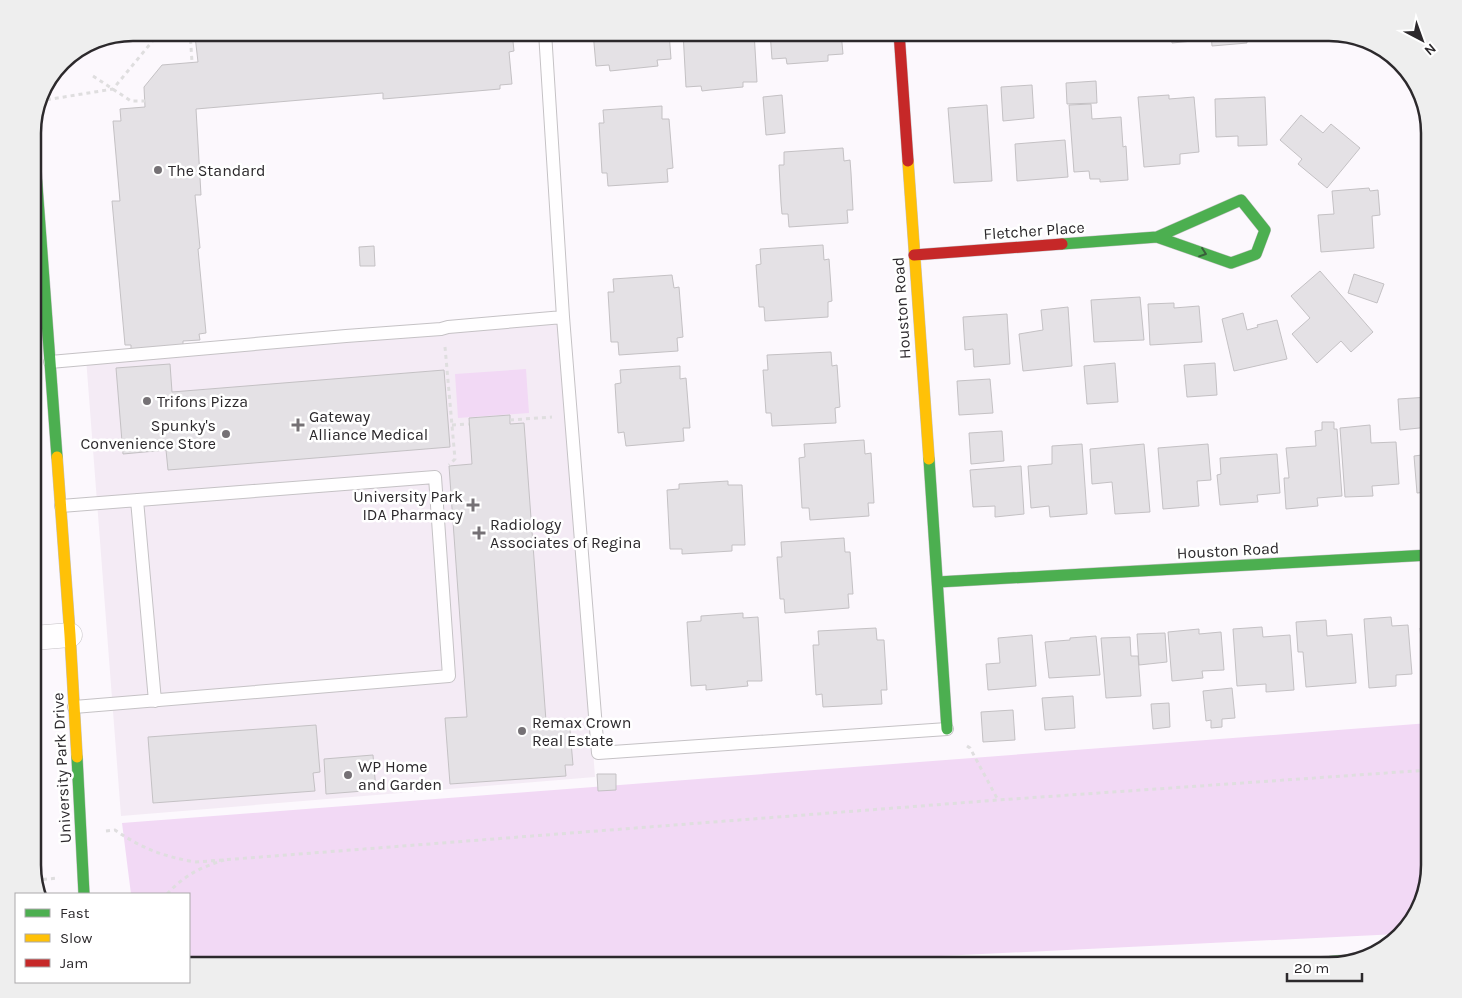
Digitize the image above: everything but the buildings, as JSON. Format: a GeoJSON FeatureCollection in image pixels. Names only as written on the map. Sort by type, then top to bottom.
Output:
{"type":"FeatureCollection","features":[{"type":"Feature","properties":{"kind":"street","name":"Houston Road"},"geometry":{"type":"LineString","coordinates":[[900,41],[948,729]]}},
{"type":"Feature","properties":{"kind":"street","name":"Fletcher Place"},"geometry":{"type":"LineString","coordinates":[[914,255],[1157,237],[1241,200],[1265,230],[1256,254],[1231,263],[1157,237]]}},
{"type":"Feature","properties":{"kind":"street","name":"University Park Drive"},"geometry":{"type":"LineString","coordinates":[[41,336],[50,362],[62,506],[84,893]]}},
{"type":"Feature","properties":{"kind":"street","name":"Houston Road"},"geometry":{"type":"LineString","coordinates":[[938,582],[1421,555]]}},
{"type":"Feature","properties":{"kind":"street"},"geometry":{"type":"LineString","coordinates":[[41,637],[70,635]]}},
{"type":"Feature","properties":{"kind":"lane"},"geometry":{"type":"LineString","coordinates":[[546,41],[570,416],[598,753],[948,729]]}},
{"type":"Feature","properties":{"kind":"lane"},"geometry":{"type":"LineString","coordinates":[[50,362],[563,317]]}},
{"type":"Feature","properties":{"kind":"lane"},"geometry":{"type":"LineString","coordinates":[[62,506],[435,476],[449,676],[74,707]]}},
{"type":"Feature","properties":{"kind":"lane"},"geometry":{"type":"LineString","coordinates":[[137,500],[155,701]]}},
{"type":"Feature","properties":{"kind":"path"},"geometry":{"type":"LineString","coordinates":[[47,100],[113,89],[153,41]]}},
{"type":"Feature","properties":{"kind":"path"},"geometry":{"type":"LineString","coordinates":[[191,41],[192,62]]}},
{"type":"Feature","properties":{"kind":"path"},"geometry":{"type":"LineString","coordinates":[[93,76],[131,101],[145,101]]}},
{"type":"Feature","properties":{"kind":"path"},"geometry":{"type":"LineString","coordinates":[[435,476],[455,459],[443,329]]}},
{"type":"Feature","properties":{"kind":"path"},"geometry":{"type":"LineString","coordinates":[[510,420],[570,416]]}},
{"type":"Feature","properties":{"kind":"path"},"geometry":{"type":"LineString","coordinates":[[452,426],[469,424]]}},
{"type":"Feature","properties":{"kind":"path"},"geometry":{"type":"LineString","coordinates":[[948,729],[970,748],[998,800]]}},
{"type":"Feature","properties":{"kind":"path"},"geometry":{"type":"LineString","coordinates":[[80,834],[115,830],[150,851],[176,859],[196,862],[998,800],[1421,771]]}},
{"type":"Feature","properties":{"kind":"path"},"geometry":{"type":"LineString","coordinates":[[168,893],[186,876],[200,868],[229,858]]}},
{"type":"Feature","properties":{"kind":"shaded area"},"geometry":{"type":"Polygon","coordinates":[[[561,320],[595,777],[121,816],[86,358],[561,320]]]}},
{"type":"Feature","properties":{"kind":"shaded area"},"geometry":{"type":"Polygon","coordinates":[[[526,369],[529,413],[458,418],[455,374],[526,369]]]}},
{"type":"Feature","properties":{"kind":"shaded area"},"geometry":{"type":"Polygon","coordinates":[[[1421,724],[1420,877],[1418,889],[1411,906],[1398,926],[1389,934],[922,957],[190,957],[190,893],[131,893],[122,823],[1421,724]]]}},
{"type":"Feature","properties":{"kind":"traffic: fast"},"geometry":{"type":"LineString","coordinates":[[1062,244],[1157,237],[1241,200],[1265,230],[1256,254],[1231,263],[1157,237]]}},
{"type":"Feature","properties":{"kind":"traffic: fast"},"geometry":{"type":"LineString","coordinates":[[41,240],[57,457]]}},
{"type":"Feature","properties":{"kind":"traffic: fast"},"geometry":{"type":"LineString","coordinates":[[929,459],[947,729]]}},
{"type":"Feature","properties":{"kind":"traffic: fast"},"geometry":{"type":"LineString","coordinates":[[938,582],[1421,555]]}},
{"type":"Feature","properties":{"kind":"traffic: fast"},"geometry":{"type":"LineString","coordinates":[[77,757],[84,893]]}},
{"type":"Feature","properties":{"kind":"traffic: slow"},"geometry":{"type":"LineString","coordinates":[[908,161],[929,459]]}},
{"type":"Feature","properties":{"kind":"traffic: slow"},"geometry":{"type":"LineString","coordinates":[[57,457],[77,757]]}},
{"type":"Feature","properties":{"kind":"traffic: jam"},"geometry":{"type":"LineString","coordinates":[[900,41],[908,161]]}},
{"type":"Feature","properties":{"kind":"traffic: jam"},"geometry":{"type":"LineString","coordinates":[[914,255],[1062,244]]}},
{"type":"Feature","properties":{"kind":"place","name":"The Standard"},"geometry":{"type":"Point","coordinates":[158,170]}},
{"type":"Feature","properties":{"kind":"place","name":"Trifons Pizza"},"geometry":{"type":"Point","coordinates":[147,401]}},
{"type":"Feature","properties":{"kind":"place","name":"Gateway Alliance Medical"},"geometry":{"type":"Point","coordinates":[298,425]}},
{"type":"Feature","properties":{"kind":"place","name":"Spunky's Convenience Store"},"geometry":{"type":"Point","coordinates":[226,434]}},
{"type":"Feature","properties":{"kind":"place","name":"University Park IDA Pharmacy"},"geometry":{"type":"Point","coordinates":[473,505]}},
{"type":"Feature","properties":{"kind":"place","name":"Radiology Associates of Regina"},"geometry":{"type":"Point","coordinates":[479,533]}},
{"type":"Feature","properties":{"kind":"place","name":"Remax Crown Real Estate"},"geometry":{"type":"Point","coordinates":[522,731]}},
{"type":"Feature","properties":{"kind":"place","name":"WP Home and Garden"},"geometry":{"type":"Point","coordinates":[348,775]}}]}
